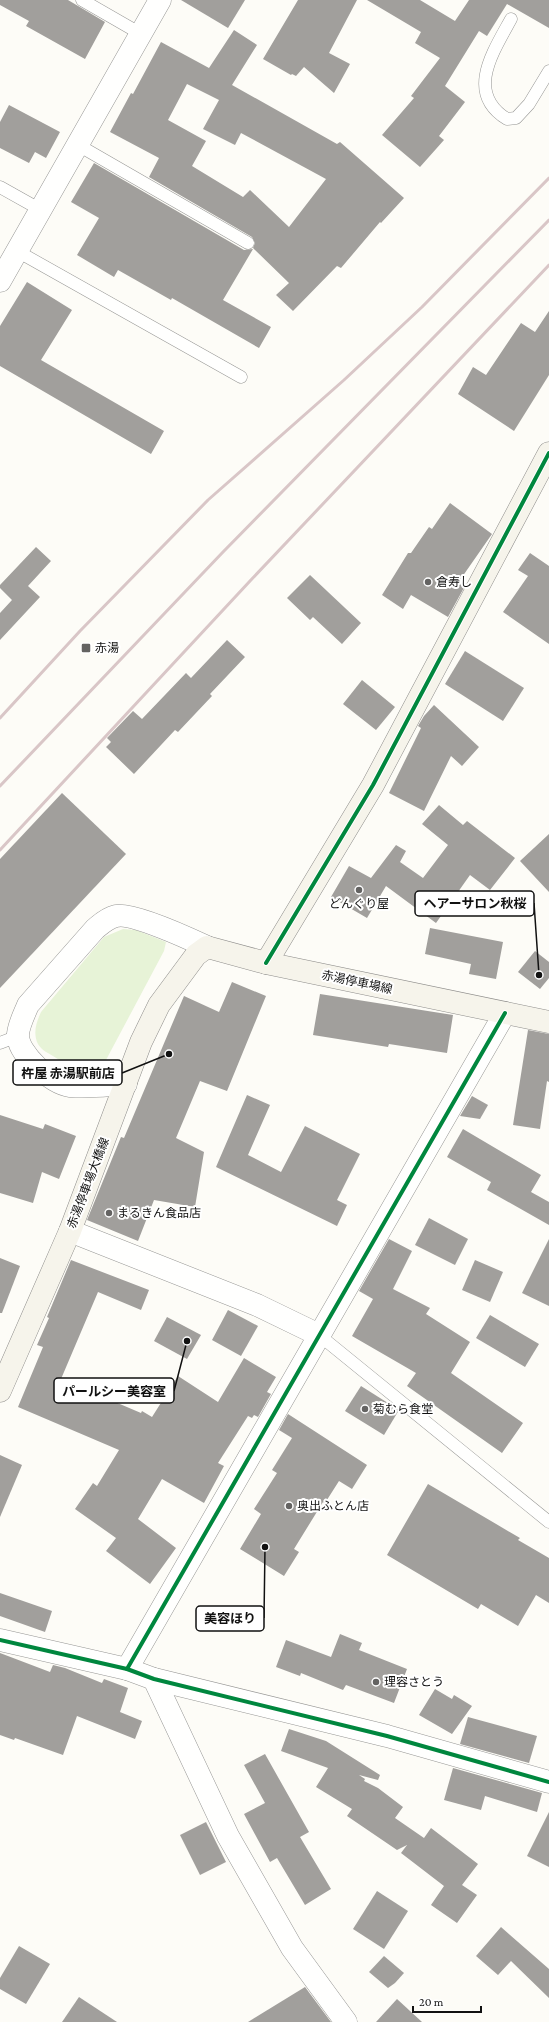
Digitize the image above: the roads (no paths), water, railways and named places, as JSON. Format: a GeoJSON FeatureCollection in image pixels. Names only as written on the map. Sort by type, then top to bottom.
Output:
{"type":"FeatureCollection","features":[{"type":"Feature","properties":{"kind":"main road"},"geometry":{"type":"LineString","coordinates":[[266,964],[373,785],[549,453]]}},
{"type":"Feature","properties":{"kind":"main road","name":"赤湯停車場線"},"geometry":{"type":"LineString","coordinates":[[208,946],[266,964],[549,1022]]}},
{"type":"Feature","properties":{"kind":"main road","name":"赤湯停車場大橋線"},"geometry":{"type":"LineString","coordinates":[[0,1391],[70,1231],[141,1042],[159,1004],[196,955],[208,946]]}},
{"type":"Feature","properties":{"kind":"street"},"geometry":{"type":"LineString","coordinates":[[0,281],[160,0]]}},
{"type":"Feature","properties":{"kind":"street"},"geometry":{"type":"LineString","coordinates":[[126,1084],[69,1086],[39,1070],[25,1053],[9,1040],[28,1005],[95,929],[106,919],[117,915],[139,920],[164,928],[208,946]]}},
{"type":"Feature","properties":{"kind":"street"},"geometry":{"type":"LineString","coordinates":[[127,1670],[505,1013]]}},
{"type":"Feature","properties":{"kind":"street"},"geometry":{"type":"LineString","coordinates":[[70,1231],[257,1305],[319,1335]]}},
{"type":"Feature","properties":{"kind":"street"},"geometry":{"type":"LineString","coordinates":[[0,1640],[127,1670],[154,1679],[387,1736],[549,1782]]}},
{"type":"Feature","properties":{"kind":"street"},"geometry":{"type":"LineString","coordinates":[[154,1679],[228,1836],[292,1948],[346,2022]]}},
{"type":"Feature","properties":{"kind":"lane"},"geometry":{"type":"LineString","coordinates":[[82,0],[141,34]]}},
{"type":"Feature","properties":{"kind":"lane"},"geometry":{"type":"LineString","coordinates":[[511,19],[485,76],[484,87],[493,108],[507,119],[516,118],[529,104],[549,71]]}},
{"type":"Feature","properties":{"kind":"lane"},"geometry":{"type":"LineString","coordinates":[[78,145],[248,243]]}},
{"type":"Feature","properties":{"kind":"lane"},"geometry":{"type":"LineString","coordinates":[[0,187],[41,210]]}},
{"type":"Feature","properties":{"kind":"lane"},"geometry":{"type":"LineString","coordinates":[[17,251],[241,377]]}},
{"type":"Feature","properties":{"kind":"lane"},"geometry":{"type":"LineString","coordinates":[[319,1335],[549,1522]]}},
{"type":"Feature","properties":{"kind":"railway"},"geometry":{"type":"LineString","coordinates":[[0,718],[80,631],[208,500],[344,380],[422,307],[549,178]]}},
{"type":"Feature","properties":{"kind":"railway"},"geometry":{"type":"LineString","coordinates":[[0,786],[223,552],[549,220]]}},
{"type":"Feature","properties":{"kind":"railway"},"geometry":{"type":"LineString","coordinates":[[0,850],[250,581],[549,265]]}},
{"type":"Feature","properties":{"kind":"place","name":"倉寿し"},"geometry":{"type":"Point","coordinates":[428,582]}},
{"type":"Feature","properties":{"kind":"place","name":"赤湯"},"geometry":{"type":"Point","coordinates":[86,648]}},
{"type":"Feature","properties":{"kind":"place","name":"どんぐり屋"},"geometry":{"type":"Point","coordinates":[359,890]}},
{"type":"Feature","properties":{"kind":"place","name":"ヘアーサロン秋桜"},"geometry":{"type":"Point","coordinates":[539,975]}},
{"type":"Feature","properties":{"kind":"place","name":"杵屋 赤湯駅前店"},"geometry":{"type":"Point","coordinates":[169,1054]}},
{"type":"Feature","properties":{"kind":"place","name":"まるきん食品店"},"geometry":{"type":"Point","coordinates":[109,1213]}},
{"type":"Feature","properties":{"kind":"place","name":"パールシー美容室"},"geometry":{"type":"Point","coordinates":[187,1341]}},
{"type":"Feature","properties":{"kind":"place","name":"菊むら食堂"},"geometry":{"type":"Point","coordinates":[365,1409]}},
{"type":"Feature","properties":{"kind":"place","name":"奥出ふとん店"},"geometry":{"type":"Point","coordinates":[289,1506]}},
{"type":"Feature","properties":{"kind":"place","name":"美容ほり"},"geometry":{"type":"Point","coordinates":[265,1547]}},
{"type":"Feature","properties":{"kind":"place","name":"理容さとう"},"geometry":{"type":"Point","coordinates":[376,1682]}}]}
